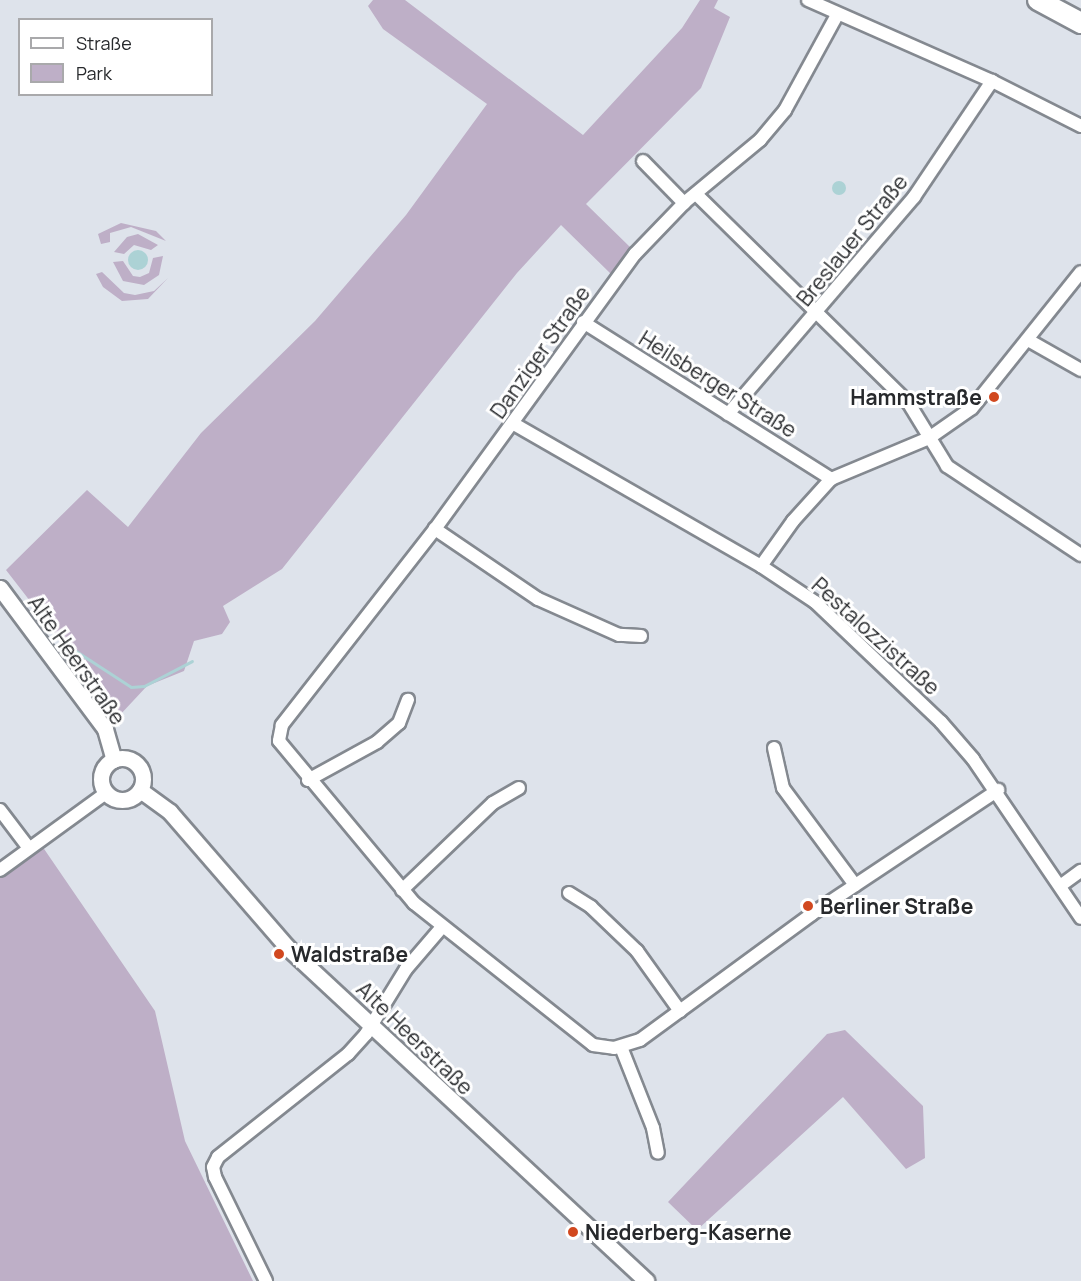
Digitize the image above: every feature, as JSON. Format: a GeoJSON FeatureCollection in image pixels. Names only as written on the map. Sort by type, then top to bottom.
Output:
{"type":"FeatureCollection","features":[{"type":"Feature","properties":{"kind":"main road"},"geometry":{"type":"LineString","coordinates":[[1038,0],[1081,23]]}},
{"type":"Feature","properties":{"kind":"street"},"geometry":{"type":"LineString","coordinates":[[808,0],[837,15],[992,81],[1081,126]]}},
{"type":"Feature","properties":{"kind":"street","name":"Danziger Straße"},"geometry":{"type":"LineString","coordinates":[[308,780],[283,750],[278,738],[282,725],[514,424],[583,322],[635,254],[684,203],[760,140],[785,110],[837,15]]}},
{"type":"Feature","properties":{"kind":"street","name":"Breslauer Straße"},"geometry":{"type":"LineString","coordinates":[[728,414],[819,312],[914,197],[992,81]]}},
{"type":"Feature","properties":{"kind":"street"},"geometry":{"type":"LineString","coordinates":[[643,161],[684,203]]}},
{"type":"Feature","properties":{"kind":"street"},"geometry":{"type":"LineString","coordinates":[[696,194],[819,312],[908,402],[947,466],[1081,555]]}},
{"type":"Feature","properties":{"kind":"street"},"geometry":{"type":"LineString","coordinates":[[761,566],[793,521],[831,479],[929,438],[972,408],[1081,272]]}},
{"type":"Feature","properties":{"kind":"street","name":"Heilsberger Straße"},"geometry":{"type":"LineString","coordinates":[[583,322],[831,479]]}},
{"type":"Feature","properties":{"kind":"street"},"geometry":{"type":"LineString","coordinates":[[1028,340],[1081,370]]}},
{"type":"Feature","properties":{"kind":"street","name":"Pestalozzistraße"},"geometry":{"type":"LineString","coordinates":[[514,424],[761,566],[815,602],[941,722],[998,790],[1081,918]]}},
{"type":"Feature","properties":{"kind":"street"},"geometry":{"type":"LineString","coordinates":[[435,529],[538,599],[619,635],[641,636]]}},
{"type":"Feature","properties":{"kind":"street","name":"Alte Heerstraße"},"geometry":{"type":"LineString","coordinates":[[0,588],[105,729],[114,760]]}},
{"type":"Feature","properties":{"kind":"street"},"geometry":{"type":"LineString","coordinates":[[408,700],[399,723],[377,742],[308,780],[402,890],[442,927],[583,1040],[606,1048],[621,1047],[640,1040],[855,885],[998,790]]}},
{"type":"Feature","properties":{"kind":"street"},"geometry":{"type":"LineString","coordinates":[[774,748],[783,788],[855,885]]}},
{"type":"Feature","properties":{"kind":"street"},"geometry":{"type":"LineString","coordinates":[[129,759],[140,768],[141,790],[124,801],[106,793],[101,776],[114,760],[129,759]]}},
{"type":"Feature","properties":{"kind":"street"},"geometry":{"type":"LineString","coordinates":[[402,890],[493,803],[519,788]]}},
{"type":"Feature","properties":{"kind":"street","name":"Alte Heerstraße"},"geometry":{"type":"LineString","coordinates":[[141,790],[170,812],[286,946],[646,1281]]}},
{"type":"Feature","properties":{"kind":"street"},"geometry":{"type":"LineString","coordinates":[[0,870],[28,847],[106,793]]}},
{"type":"Feature","properties":{"kind":"street"},"geometry":{"type":"LineString","coordinates":[[0,810],[28,847]]}},
{"type":"Feature","properties":{"kind":"street"},"geometry":{"type":"LineString","coordinates":[[1060,886],[1081,871]]}},
{"type":"Feature","properties":{"kind":"street"},"geometry":{"type":"LineString","coordinates":[[569,893],[591,907],[637,951],[680,1011]]}},
{"type":"Feature","properties":{"kind":"street"},"geometry":{"type":"LineString","coordinates":[[266,1281],[214,1178],[213,1167],[218,1157],[348,1054],[372,1025],[406,969],[442,927]]}},
{"type":"Feature","properties":{"kind":"street"},"geometry":{"type":"LineString","coordinates":[[621,1047],[653,1128],[658,1153]]}},
{"type":"Feature","properties":{"kind":"green space"},"geometry":{"type":"Polygon","coordinates":[[[373,0],[405,0],[583,135],[682,28],[700,0],[718,0],[714,8],[730,17],[701,88],[586,204],[631,248],[612,275],[561,225],[517,273],[282,569],[223,606],[230,622],[222,634],[194,641],[184,671],[147,686],[119,716],[6,570],[87,490],[128,527],[201,433],[315,321],[406,215],[487,104],[383,29],[368,6],[373,0]]]}},
{"type":"Feature","properties":{"kind":"green space"},"geometry":{"type":"Polygon","coordinates":[[[121,223],[156,231],[166,241],[131,227],[110,233],[110,242],[101,244],[98,234],[121,223]]]}},
{"type":"Feature","properties":{"kind":"green space"},"geometry":{"type":"Polygon","coordinates":[[[138,234],[158,245],[151,250],[134,245],[124,254],[114,252],[127,237],[138,234]]]}},
{"type":"Feature","properties":{"kind":"green space"},"geometry":{"type":"Polygon","coordinates":[[[163,256],[159,275],[144,285],[123,281],[113,262],[123,261],[133,276],[140,277],[149,273],[153,258],[163,256]]]}},
{"type":"Feature","properties":{"kind":"green space"},"geometry":{"type":"Polygon","coordinates":[[[102,272],[124,293],[135,295],[154,291],[168,278],[148,299],[122,301],[103,287],[96,274],[102,272]]]}},
{"type":"Feature","properties":{"kind":"green space"},"geometry":{"type":"Polygon","coordinates":[[[40,843],[155,1011],[185,1141],[253,1281],[0,1281],[0,877],[40,843]]]}},
{"type":"Feature","properties":{"kind":"green space"},"geometry":{"type":"Polygon","coordinates":[[[845,1030],[923,1106],[925,1158],[906,1169],[843,1097],[697,1230],[668,1202],[827,1034],[845,1030]]]}},
{"type":"Feature","properties":{"kind":"water"},"geometry":{"type":"Polygon","coordinates":[[[836,181],[842,181],[846,188],[842,195],[836,195],[832,191],[832,185],[836,181]]]}},
{"type":"Feature","properties":{"kind":"water"},"geometry":{"type":"Polygon","coordinates":[[[138,250],[145,253],[148,260],[145,267],[138,270],[131,267],[128,260],[131,253],[138,250]]]}},
{"type":"Feature","properties":{"kind":"waterway"},"geometry":{"type":"LineString","coordinates":[[62,642],[131,687],[144,686],[192,661]]}},
{"type":"Feature","properties":{"kind":"place","name":"Hammstraße"},"geometry":{"type":"Point","coordinates":[994,397]}},
{"type":"Feature","properties":{"kind":"place","name":"Berliner Straße"},"geometry":{"type":"Point","coordinates":[808,906]}},
{"type":"Feature","properties":{"kind":"place","name":"Waldstraße"},"geometry":{"type":"Point","coordinates":[279,954]}},
{"type":"Feature","properties":{"kind":"place","name":"Niederberg-Kaserne"},"geometry":{"type":"Point","coordinates":[573,1232]}}]}
